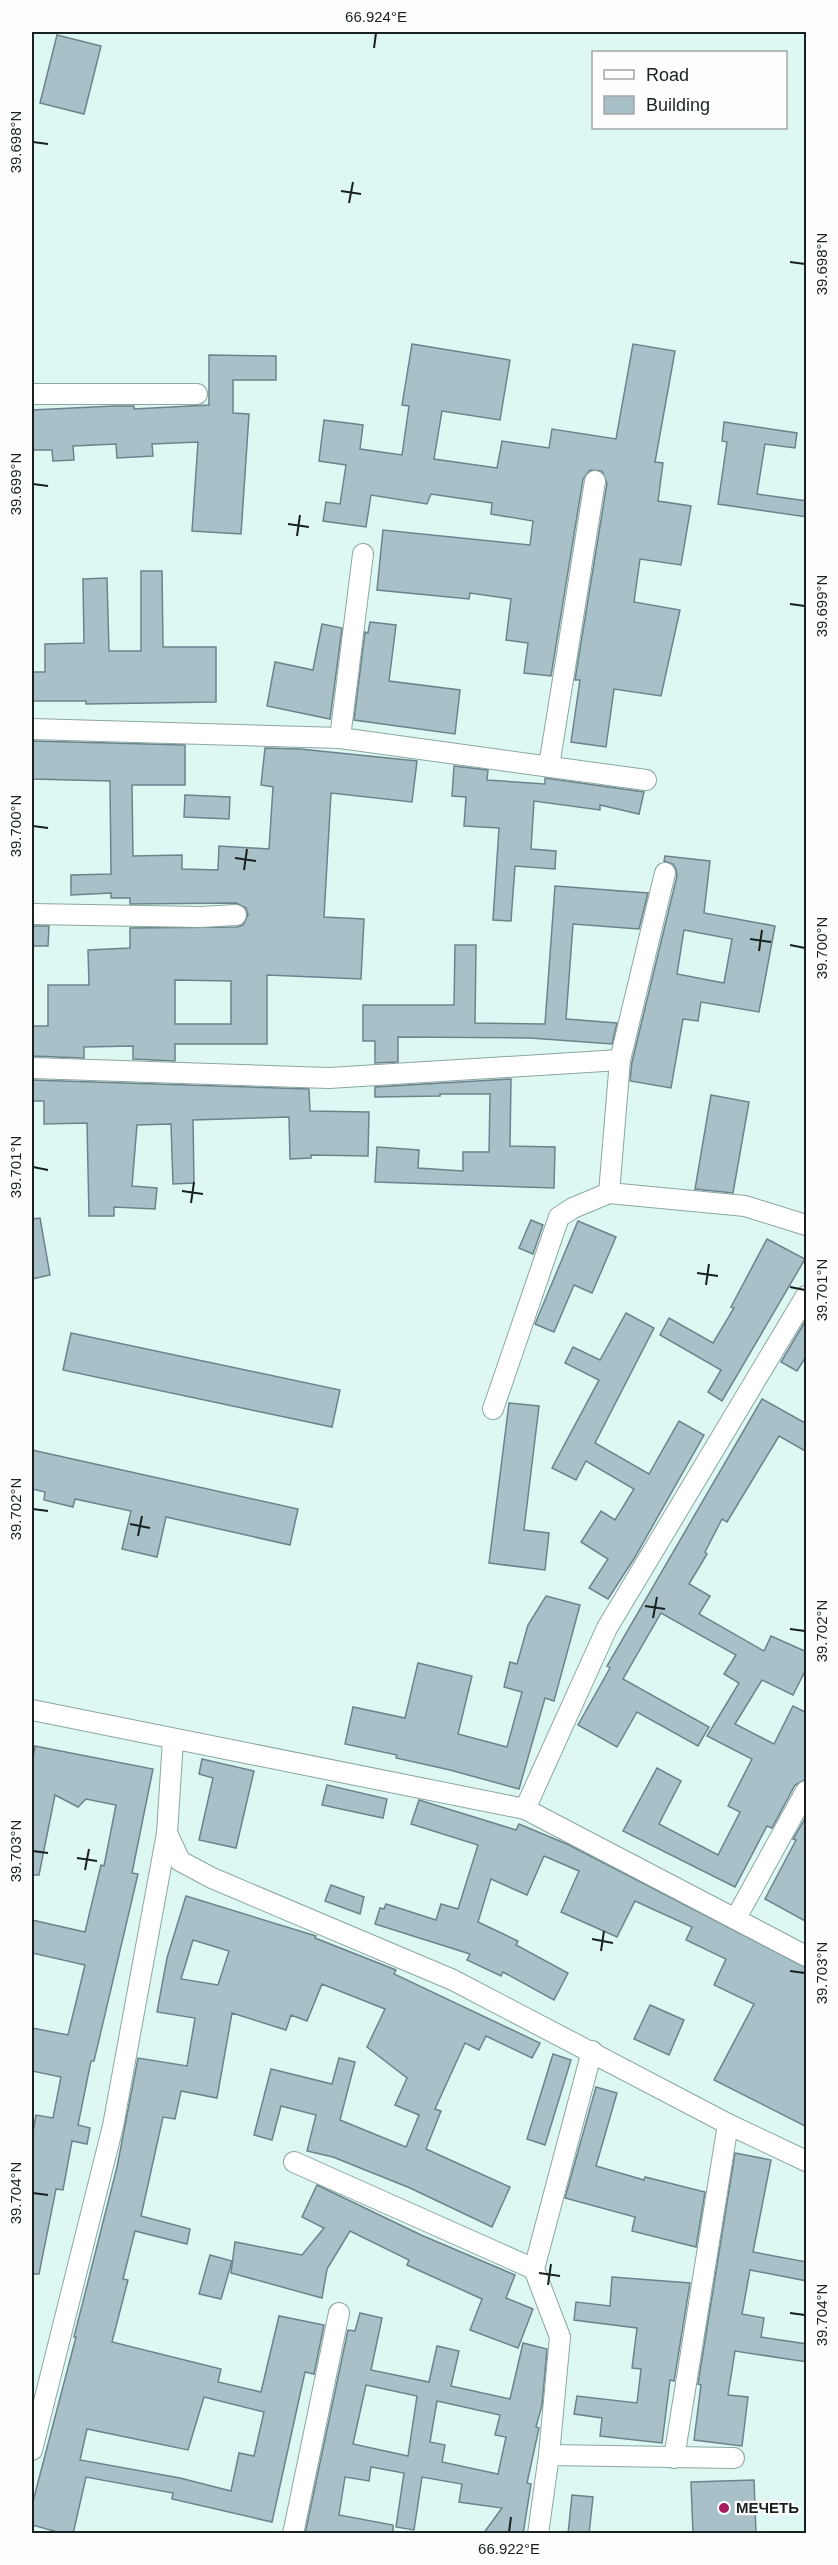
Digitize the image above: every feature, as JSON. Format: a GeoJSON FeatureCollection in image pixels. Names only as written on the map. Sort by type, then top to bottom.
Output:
{"type":"FeatureCollection","features":[{"type":"Feature","properties":{"kind":"street"},"geometry":{"type":"LineString","coordinates":[[32,394],[197,394]]}},
{"type":"Feature","properties":{"kind":"street"},"geometry":{"type":"LineString","coordinates":[[549,766],[596,481]]}},
{"type":"Feature","properties":{"kind":"street"},"geometry":{"type":"LineString","coordinates":[[340,738],[363,554]]}},
{"type":"Feature","properties":{"kind":"street"},"geometry":{"type":"LineString","coordinates":[[32,729],[340,738],[646,780]]}},
{"type":"Feature","properties":{"kind":"street"},"geometry":{"type":"LineString","coordinates":[[609,1193],[620,1060],[665,873]]}},
{"type":"Feature","properties":{"kind":"street"},"geometry":{"type":"LineString","coordinates":[[32,914],[200,917],[236,915]]}},
{"type":"Feature","properties":{"kind":"street"},"geometry":{"type":"LineString","coordinates":[[32,1068],[329,1078],[620,1060]]}},
{"type":"Feature","properties":{"kind":"street"},"geometry":{"type":"LineString","coordinates":[[493,1409],[559,1218],[573,1208],[609,1193],[745,1206],[807,1225]]}},
{"type":"Feature","properties":{"kind":"street"},"geometry":{"type":"LineString","coordinates":[[525,1809],[607,1628],[807,1296]]}},
{"type":"Feature","properties":{"kind":"street"},"geometry":{"type":"LineString","coordinates":[[32,1710],[172,1740],[525,1809],[807,1956]]}},
{"type":"Feature","properties":{"kind":"street"},"geometry":{"type":"LineString","coordinates":[[32,2450],[113,2126],[167,1833],[172,1740]]}},
{"type":"Feature","properties":{"kind":"street"},"geometry":{"type":"LineString","coordinates":[[736,1918],[807,1791]]}},
{"type":"Feature","properties":{"kind":"street"},"geometry":{"type":"LineString","coordinates":[[167,1833],[180,1861],[212,1878],[453,1980],[728,2124],[807,2161]]}},
{"type":"Feature","properties":{"kind":"street"},"geometry":{"type":"LineString","coordinates":[[538,2534],[549,2455],[560,2337],[534,2269],[592,2051]]}},
{"type":"Feature","properties":{"kind":"street"},"geometry":{"type":"LineString","coordinates":[[674,2458],[728,2124]]}},
{"type":"Feature","properties":{"kind":"street"},"geometry":{"type":"LineString","coordinates":[[294,2162],[534,2269]]}},
{"type":"Feature","properties":{"kind":"street"},"geometry":{"type":"LineString","coordinates":[[293,2534],[339,2313]]}},
{"type":"Feature","properties":{"kind":"street"},"geometry":{"type":"LineString","coordinates":[[549,2455],[734,2458]]}},
{"type":"Feature","properties":{"kind":"building"},"geometry":{"type":"Polygon","coordinates":[[[57,35],[101,46],[84,114],[40,103],[57,35]]]}},
{"type":"Feature","properties":{"kind":"building"},"geometry":{"type":"Polygon","coordinates":[[[412,344],[510,360],[500,420],[442,411],[434,459],[497,468],[502,441],[549,448],[552,429],[616,439],[633,344],[675,351],[655,462],[663,463],[658,501],[691,506],[681,565],[640,559],[634,602],[680,610],[661,696],[614,689],[606,747],[571,742],[580,680],[575,680],[607,483],[602,471],[590,470],[583,479],[551,676],[524,673],[528,643],[506,640],[511,599],[470,593],[469,599],[377,590],[383,530],[530,545],[533,521],[491,514],[492,503],[431,494],[427,504],[371,495],[366,527],[323,521],[326,502],[340,504],[346,465],[319,461],[324,420],[363,425],[360,449],[402,455],[409,406],[402,405],[412,344]]]}},
{"type":"Feature","properties":{"kind":"building"},"geometry":{"type":"Polygon","coordinates":[[[209,355],[276,356],[276,380],[233,380],[233,413],[249,414],[241,534],[192,531],[198,442],[152,444],[153,456],[117,458],[116,444],[73,446],[74,460],[53,461],[52,450],[32,450],[32,410],[114,406],[134,406],[134,409],[209,405],[209,355]]]}},
{"type":"Feature","properties":{"kind":"building"},"geometry":{"type":"Polygon","coordinates":[[[724,422],[797,433],[795,448],[765,444],[757,494],[807,501],[807,517],[718,504],[727,442],[722,441],[724,422]]]}},
{"type":"Feature","properties":{"kind":"building"},"geometry":{"type":"Polygon","coordinates":[[[141,571],[162,571],[163,647],[216,647],[216,702],[86,704],[86,701],[32,701],[32,672],[45,672],[45,644],[84,643],[83,579],[107,578],[109,651],[141,651],[141,571]]]}},
{"type":"Feature","properties":{"kind":"building"},"geometry":{"type":"Polygon","coordinates":[[[370,622],[396,625],[389,681],[460,690],[455,734],[354,720],[365,632],[368,633],[370,622]]]}},
{"type":"Feature","properties":{"kind":"building"},"geometry":{"type":"Polygon","coordinates":[[[322,624],[342,628],[330,719],[267,706],[275,662],[313,670],[322,624]]]}},
{"type":"Feature","properties":{"kind":"building"},"geometry":{"type":"Polygon","coordinates":[[[32,741],[185,745],[185,785],[132,785],[133,856],[182,855],[182,869],[218,870],[219,846],[269,849],[273,787],[261,785],[265,748],[300,749],[417,761],[412,802],[331,793],[324,917],[364,919],[361,979],[267,975],[267,1044],[175,1044],[175,1061],[133,1059],[133,1046],[84,1047],[84,1058],[32,1056],[32,1026],[48,1026],[48,985],[89,985],[88,950],[130,948],[130,928],[237,927],[243,925],[248,915],[246,908],[236,903],[130,904],[130,898],[111,898],[111,893],[71,895],[71,875],[111,874],[110,781],[32,779],[32,741]],[[175,980],[175,1024],[231,1024],[231,981],[175,980]]]}},
{"type":"Feature","properties":{"kind":"building"},"geometry":{"type":"Polygon","coordinates":[[[454,766],[488,770],[487,780],[545,784],[545,778],[644,792],[639,814],[600,805],[600,810],[534,801],[531,849],[556,851],[555,869],[515,866],[511,921],[493,920],[499,828],[464,826],[466,797],[452,796],[454,766]]]}},
{"type":"Feature","properties":{"kind":"building"},"geometry":{"type":"Polygon","coordinates":[[[185,795],[230,797],[229,819],[184,817],[185,795]]]}},
{"type":"Feature","properties":{"kind":"building"},"geometry":{"type":"Polygon","coordinates":[[[665,856],[710,861],[704,913],[775,926],[759,1012],[701,1002],[698,1021],[683,1019],[671,1088],[630,1081],[632,1062],[677,876],[673,864],[664,861],[665,856]],[[684,930],[677,974],[724,983],[732,939],[684,930]]]}},
{"type":"Feature","properties":{"kind":"building"},"geometry":{"type":"Polygon","coordinates":[[[555,886],[648,893],[639,929],[573,924],[566,1019],[617,1023],[612,1044],[530,1038],[398,1037],[398,1062],[375,1063],[375,1041],[363,1041],[363,1005],[454,1005],[455,945],[476,945],[475,1023],[545,1024],[555,886]]]}},
{"type":"Feature","properties":{"kind":"building"},"geometry":{"type":"Polygon","coordinates":[[[32,926],[49,926],[48,946],[32,946],[32,926]]]}},
{"type":"Feature","properties":{"kind":"building"},"geometry":{"type":"Polygon","coordinates":[[[511,1079],[510,1146],[555,1147],[554,1188],[375,1182],[377,1147],[419,1150],[418,1168],[463,1171],[463,1152],[489,1152],[490,1094],[375,1097],[375,1087],[511,1079]]]}},
{"type":"Feature","properties":{"kind":"building"},"geometry":{"type":"Polygon","coordinates":[[[32,1080],[309,1089],[310,1111],[369,1112],[368,1156],[311,1155],[311,1158],[290,1159],[289,1117],[193,1120],[194,1183],[173,1184],[171,1124],[137,1125],[132,1186],[157,1188],[155,1209],[114,1207],[114,1216],[89,1216],[87,1123],[44,1124],[44,1101],[32,1101],[32,1080]]]}},
{"type":"Feature","properties":{"kind":"building"},"geometry":{"type":"Polygon","coordinates":[[[711,1095],[749,1102],[733,1193],[695,1189],[711,1095]]]}},
{"type":"Feature","properties":{"kind":"building"},"geometry":{"type":"Polygon","coordinates":[[[40,1218],[50,1275],[32,1279],[32,1219],[40,1218]]]}},
{"type":"Feature","properties":{"kind":"building"},"geometry":{"type":"Polygon","coordinates":[[[531,1220],[543,1225],[533,1254],[519,1248],[531,1220]]]}},
{"type":"Feature","properties":{"kind":"building"},"geometry":{"type":"Polygon","coordinates":[[[578,1221],[616,1237],[592,1293],[574,1285],[554,1332],[535,1324],[578,1221]]]}},
{"type":"Feature","properties":{"kind":"building"},"geometry":{"type":"Polygon","coordinates":[[[767,1239],[805,1259],[722,1401],[708,1392],[721,1370],[660,1335],[669,1318],[713,1343],[734,1308],[731,1307],[767,1239]]]}},
{"type":"Feature","properties":{"kind":"building"},"geometry":{"type":"Polygon","coordinates":[[[626,1313],[654,1328],[595,1443],[649,1474],[679,1421],[704,1435],[635,1557],[608,1599],[589,1588],[608,1559],[581,1542],[601,1511],[615,1520],[634,1489],[586,1461],[576,1480],[552,1468],[599,1380],[565,1363],[573,1347],[600,1360],[626,1313]]]}},
{"type":"Feature","properties":{"kind":"building"},"geometry":{"type":"Polygon","coordinates":[[[807,1318],[807,1355],[797,1371],[781,1362],[807,1318]]]}},
{"type":"Feature","properties":{"kind":"building"},"geometry":{"type":"Polygon","coordinates":[[[71,1333],[340,1390],[332,1427],[63,1370],[71,1333]]]}},
{"type":"Feature","properties":{"kind":"building"},"geometry":{"type":"Polygon","coordinates":[[[762,1399],[807,1424],[807,1452],[779,1436],[727,1522],[722,1519],[705,1552],[707,1554],[689,1584],[710,1596],[699,1614],[764,1651],[771,1636],[807,1652],[807,1667],[793,1695],[762,1680],[735,1724],[774,1744],[793,1706],[807,1713],[807,1779],[795,1785],[772,1828],[767,1826],[735,1887],[623,1831],[657,1768],[681,1781],[659,1824],[718,1855],[740,1812],[728,1806],[752,1759],[707,1736],[739,1683],[724,1674],[736,1655],[661,1613],[623,1679],[709,1727],[698,1746],[637,1712],[617,1747],[578,1725],[610,1668],[607,1666],[762,1399]]]}},
{"type":"Feature","properties":{"kind":"building"},"geometry":{"type":"Polygon","coordinates":[[[509,1403],[539,1406],[524,1530],[549,1533],[545,1570],[489,1563],[509,1403]]]}},
{"type":"Feature","properties":{"kind":"building"},"geometry":{"type":"Polygon","coordinates":[[[32,1450],[298,1509],[290,1545],[166,1517],[157,1557],[122,1549],[131,1511],[75,1499],[73,1507],[44,1500],[45,1492],[32,1489],[32,1450]]]}},
{"type":"Feature","properties":{"kind":"building"},"geometry":{"type":"Polygon","coordinates":[[[546,1596],[580,1605],[554,1701],[545,1698],[519,1789],[396,1758],[397,1755],[345,1744],[353,1707],[405,1718],[418,1663],[472,1676],[458,1734],[507,1747],[522,1692],[504,1687],[510,1662],[517,1664],[528,1625],[546,1596]]]}},
{"type":"Feature","properties":{"kind":"building"},"geometry":{"type":"Polygon","coordinates":[[[35,1746],[153,1769],[132,1873],[138,1874],[94,2061],[91,2061],[78,2125],[90,2128],[87,2144],[72,2141],[63,2190],[56,2189],[39,2274],[32,2274],[32,2138],[36,2115],[53,2118],[61,2077],[32,2071],[32,2028],[68,2035],[85,1965],[32,1953],[32,1920],[85,1932],[101,1865],[104,1866],[116,1805],[86,1799],[78,1807],[55,1795],[39,1875],[32,1875],[32,1765],[35,1746]]]}},
{"type":"Feature","properties":{"kind":"building"},"geometry":{"type":"Polygon","coordinates":[[[202,1759],[254,1771],[236,1848],[199,1840],[213,1778],[199,1774],[202,1759]]]}},
{"type":"Feature","properties":{"kind":"building"},"geometry":{"type":"Polygon","coordinates":[[[327,1785],[387,1799],[383,1818],[322,1805],[327,1785]]]}},
{"type":"Feature","properties":{"kind":"building"},"geometry":{"type":"Polygon","coordinates":[[[419,1800],[516,1830],[519,1824],[569,1845],[807,1968],[807,2127],[714,2080],[754,2004],[714,1985],[726,1959],[686,1940],[692,1927],[635,1901],[617,1937],[561,1912],[579,1871],[544,1856],[527,1895],[491,1879],[478,1922],[518,1941],[516,1945],[568,1973],[554,2000],[503,1972],[501,1976],[467,1960],[470,1954],[375,1924],[380,1908],[384,1909],[386,1904],[436,1920],[441,1904],[458,1909],[478,1845],[411,1824],[419,1800]]]}},
{"type":"Feature","properties":{"kind":"building"},"geometry":{"type":"Polygon","coordinates":[[[807,1815],[807,1922],[765,1899],[807,1815]]]}},
{"type":"Feature","properties":{"kind":"building"},"geometry":{"type":"Polygon","coordinates":[[[331,1885],[364,1897],[360,1914],[325,1901],[331,1885]]]}},
{"type":"Feature","properties":{"kind":"building"},"geometry":{"type":"Polygon","coordinates":[[[186,1896],[316,1936],[315,1938],[396,1970],[394,1974],[540,2043],[532,2058],[486,2036],[479,2050],[465,2043],[435,2109],[441,2111],[426,2149],[510,2187],[492,2227],[410,2188],[333,2157],[307,2151],[316,2115],[281,2106],[272,2140],[254,2135],[271,2069],[332,2084],[339,2058],[355,2062],[340,2120],[406,2147],[419,2115],[395,2105],[407,2078],[367,2047],[385,2009],[322,1984],[307,2021],[291,2015],[286,2030],[232,2013],[217,2098],[181,2091],[175,2119],[163,2117],[141,2216],[190,2229],[187,2244],[135,2231],[123,2279],[128,2280],[112,2342],[221,2369],[218,2382],[261,2392],[279,2316],[324,2325],[314,2374],[305,2372],[272,2522],[172,2499],[173,2493],[86,2477],[73,2534],[65,2534],[32,2525],[32,2505],[117,2167],[138,2058],[187,2066],[195,2018],[157,2012],[167,1958],[186,1896]],[[193,1940],[181,1979],[218,1985],[229,1951],[193,1940]],[[204,2397],[188,2450],[87,2429],[80,2460],[180,2478],[231,2491],[239,2453],[254,2456],[264,2412],[204,2397]]]}},
{"type":"Feature","properties":{"kind":"building"},"geometry":{"type":"Polygon","coordinates":[[[650,2005],[684,2020],[669,2055],[634,2039],[650,2005]]]}},
{"type":"Feature","properties":{"kind":"building"},"geometry":{"type":"Polygon","coordinates":[[[553,2054],[571,2060],[545,2145],[527,2139],[553,2054]]]}},
{"type":"Feature","properties":{"kind":"building"},"geometry":{"type":"Polygon","coordinates":[[[596,2087],[617,2093],[596,2166],[644,2180],[645,2177],[705,2192],[696,2247],[632,2231],[635,2217],[565,2198],[596,2087]]]}},
{"type":"Feature","properties":{"kind":"building"},"geometry":{"type":"Polygon","coordinates":[[[735,2153],[771,2160],[753,2252],[807,2262],[807,2281],[750,2270],[742,2314],[764,2318],[761,2337],[807,2344],[807,2362],[735,2351],[728,2395],[748,2397],[742,2446],[694,2440],[701,2385],[698,2384],[735,2153]]]}},
{"type":"Feature","properties":{"kind":"building"},"geometry":{"type":"Polygon","coordinates":[[[317,2185],[421,2235],[515,2275],[506,2298],[533,2309],[518,2348],[470,2330],[482,2299],[407,2265],[409,2260],[350,2231],[327,2269],[322,2298],[231,2273],[235,2242],[302,2255],[324,2228],[302,2217],[317,2185]]]}},
{"type":"Feature","properties":{"kind":"building"},"geometry":{"type":"Polygon","coordinates":[[[210,2255],[232,2261],[221,2299],[199,2294],[210,2255]]]}},
{"type":"Feature","properties":{"kind":"building"},"geometry":{"type":"Polygon","coordinates":[[[612,2277],[690,2283],[674,2381],[670,2380],[662,2443],[600,2436],[602,2418],[574,2414],[577,2396],[637,2403],[641,2369],[632,2368],[637,2328],[574,2320],[576,2302],[610,2306],[612,2277]]]}},
{"type":"Feature","properties":{"kind":"building"},"geometry":{"type":"Polygon","coordinates":[[[360,2313],[382,2318],[371,2370],[429,2382],[437,2346],[459,2351],[451,2386],[510,2399],[523,2343],[547,2349],[542,2405],[536,2427],[539,2428],[527,2483],[531,2484],[523,2534],[483,2534],[502,2508],[459,2502],[462,2484],[422,2477],[414,2530],[396,2527],[404,2473],[371,2467],[369,2481],[345,2477],[339,2515],[393,2525],[393,2534],[305,2534],[348,2330],[355,2331],[360,2313]],[[366,2385],[353,2444],[408,2456],[417,2396],[366,2385]],[[437,2401],[430,2442],[445,2445],[442,2462],[498,2474],[506,2437],[495,2435],[500,2415],[437,2401]]]}},
{"type":"Feature","properties":{"kind":"building","name":"МЕЧЕТЬ"},"geometry":{"type":"Polygon","coordinates":[[[754,2480],[756,2534],[693,2534],[691,2482],[754,2480]]]}},
{"type":"Feature","properties":{"kind":"building"},"geometry":{"type":"Polygon","coordinates":[[[572,2495],[593,2497],[589,2534],[568,2534],[572,2495]]]}},
{"type":"Feature","properties":{"kind":"place","name":"МЕЧЕТЬ"},"geometry":{"type":"Point","coordinates":[724,2508]}}]}
